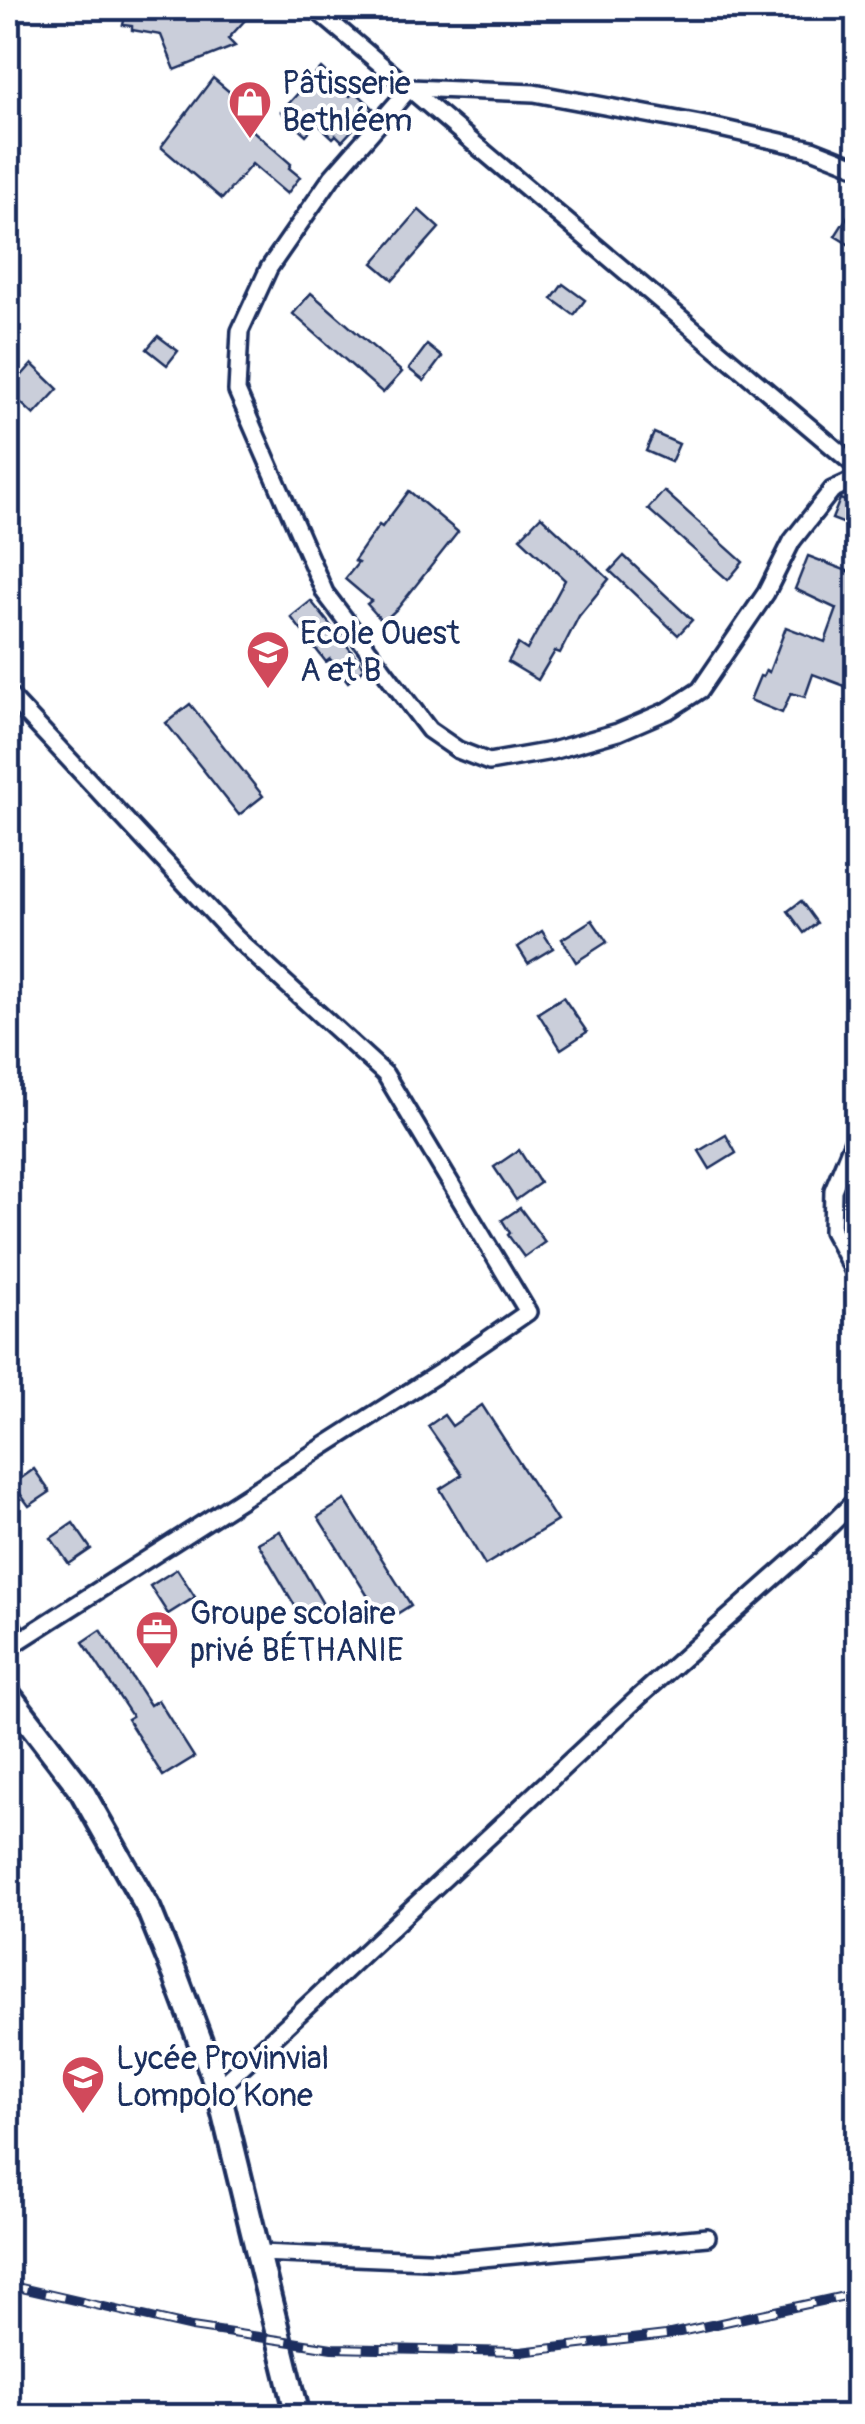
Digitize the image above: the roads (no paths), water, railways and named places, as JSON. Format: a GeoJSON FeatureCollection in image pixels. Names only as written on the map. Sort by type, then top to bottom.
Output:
{"type":"FeatureCollection","features":[{"type":"Feature","properties":{"kind":"main road"},"geometry":{"type":"LineString","coordinates":[[8,1694],[80,1788],[149,1910],[218,2089],[298,2416]]}},
{"type":"Feature","properties":{"kind":"street"},"geometry":{"type":"LineString","coordinates":[[314,8],[858,468]]}},
{"type":"Feature","properties":{"kind":"street"},"geometry":{"type":"LineString","coordinates":[[410,88],[534,94],[711,126],[812,149],[858,167]]}},
{"type":"Feature","properties":{"kind":"street"},"geometry":{"type":"LineString","coordinates":[[410,88],[332,177],[269,268],[240,331],[237,390],[325,593],[429,730],[458,750],[489,762],[552,752],[618,732],[670,710],[700,690],[766,592],[792,541],[832,490],[858,478]]}},
{"type":"Feature","properties":{"kind":"street"},"geometry":{"type":"LineString","coordinates":[[8,694],[236,938],[385,1074],[528,1312],[13,1644],[8,1616]]}},
{"type":"Feature","properties":{"kind":"street"},"geometry":{"type":"LineString","coordinates":[[858,1129],[833,1190],[832,1231],[858,1279]]}},
{"type":"Feature","properties":{"kind":"street"},"geometry":{"type":"LineString","coordinates":[[218,2089],[858,1498]]}},
{"type":"Feature","properties":{"kind":"street"},"geometry":{"type":"LineString","coordinates":[[260,2253],[450,2261],[706,2238]]}},
{"type":"Feature","properties":{"kind":"railway"},"geometry":{"type":"LineString","coordinates":[[8,2285],[192,2327],[332,2348],[520,2352],[666,2335],[858,2293]]}},
{"type":"Feature","properties":{"kind":"place","name":"Pâtisserie Bethléem"},"geometry":{"type":"Point","coordinates":[250,140]}},
{"type":"Feature","properties":{"kind":"place","name":"Ecole Ouest A et B"},"geometry":{"type":"Point","coordinates":[268,690]}},
{"type":"Feature","properties":{"kind":"place","name":"Groupe scolaire privé BÉTHANIE"},"geometry":{"type":"Point","coordinates":[157,1670]}},
{"type":"Feature","properties":{"kind":"place","name":"Lycée Provinvial Lompolo Kone"},"geometry":{"type":"Point","coordinates":[83,2115]}}]}
